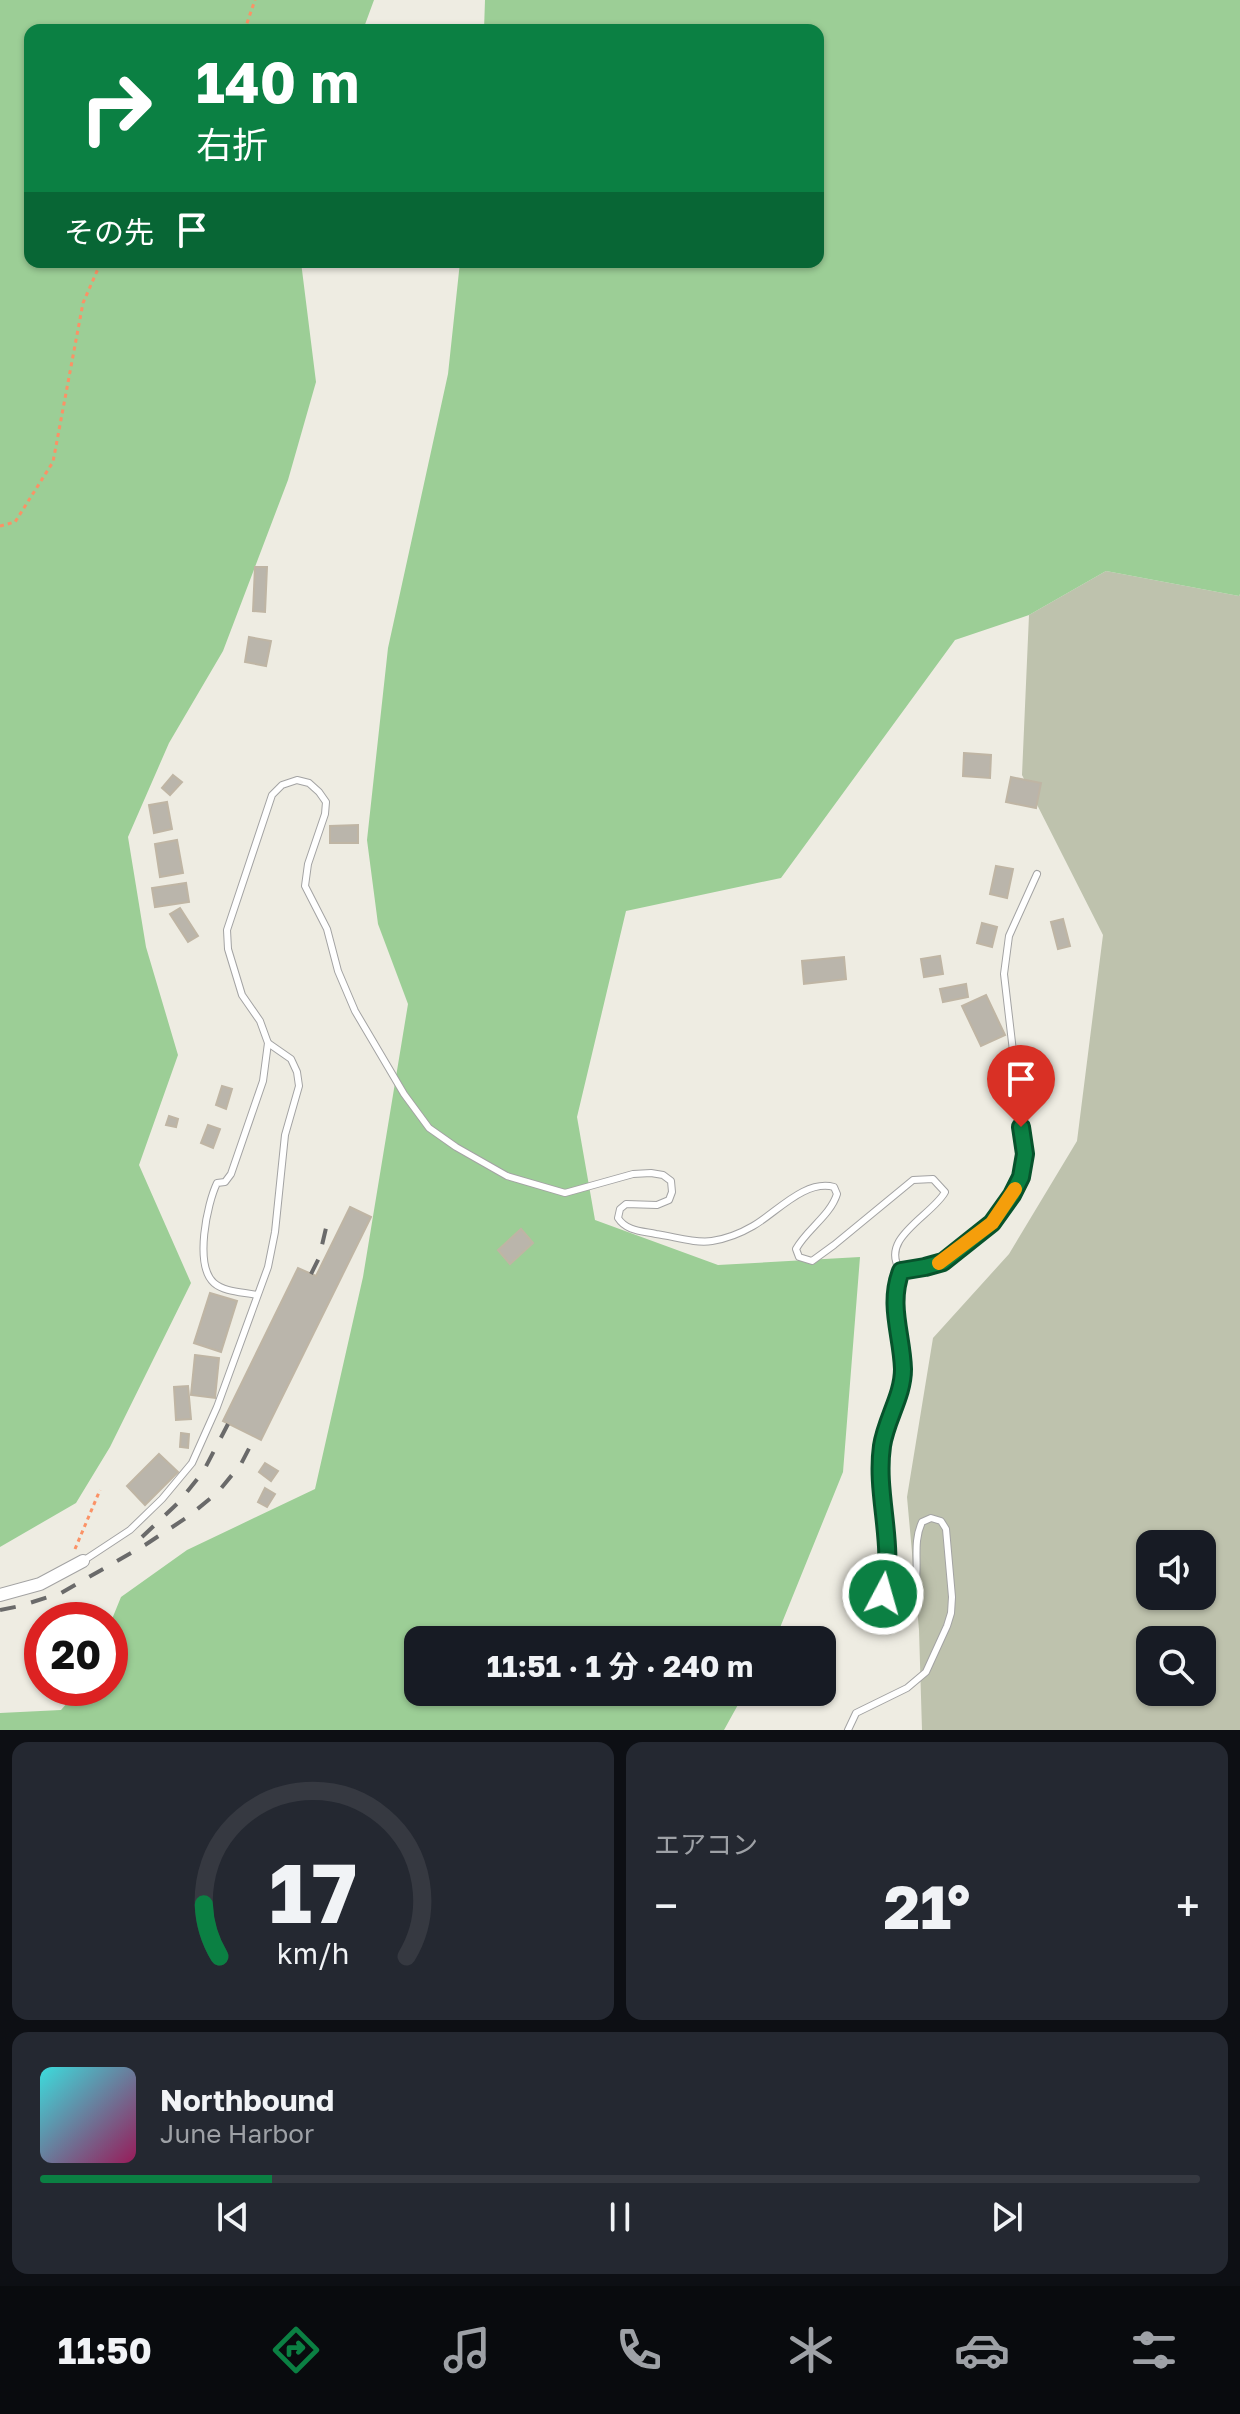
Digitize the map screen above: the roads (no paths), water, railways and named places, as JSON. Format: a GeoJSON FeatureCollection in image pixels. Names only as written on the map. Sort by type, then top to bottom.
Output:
{"type":"FeatureCollection","features":[{"type":"Feature","properties":{"kind":"street"},"geometry":{"type":"LineString","coordinates":[[0,1595],[40,1584],[83,1561]]}},
{"type":"Feature","properties":{"kind":"lane"},"geometry":{"type":"LineString","coordinates":[[257,1295],[216,1285],[209,1278],[203,1252],[209,1199],[217,1183],[225,1182],[231,1174],[263,1081],[268,1043],[260,1021],[242,995],[228,949],[227,930],[272,795],[282,785],[297,780],[309,783],[326,802],[308,864],[305,886],[327,929],[338,971],[355,1011],[404,1094],[429,1128],[507,1176],[565,1193],[633,1174],[663,1175],[671,1181],[669,1200],[657,1205],[626,1204],[620,1209],[618,1218],[622,1225],[633,1230],[709,1242],[734,1235],[758,1223],[800,1193],[825,1185],[834,1187],[837,1194],[832,1207],[804,1235],[796,1249],[799,1257],[812,1261],[913,1180],[933,1179],[945,1192],[940,1201],[900,1239],[894,1263],[901,1271]]}},
{"type":"Feature","properties":{"kind":"lane"},"geometry":{"type":"LineString","coordinates":[[901,1271],[943,1262],[992,1223],[1021,1177],[1025,1154],[1004,974],[1009,936],[1037,874]]}},
{"type":"Feature","properties":{"kind":"lane"},"geometry":{"type":"LineString","coordinates":[[83,1561],[130,1530],[162,1499],[192,1463],[217,1407],[268,1267],[275,1232],[285,1135],[299,1086],[291,1059],[268,1043]]}},
{"type":"Feature","properties":{"kind":"lane"},"geometry":{"type":"LineString","coordinates":[[848,1730],[856,1713],[907,1688],[926,1672],[951,1613],[946,1529],[941,1521],[931,1518],[922,1522],[918,1530],[917,1584],[906,1607],[892,1610],[885,1605],[883,1594],[889,1566],[880,1480],[884,1438],[902,1384],[895,1285],[901,1271]]}},
{"type":"Feature","properties":{"kind":"railway"},"geometry":{"type":"LineString","coordinates":[[311,1274],[319,1258],[326,1228]]}},
{"type":"Feature","properties":{"kind":"railway"},"geometry":{"type":"LineString","coordinates":[[142,1537],[178,1503],[203,1472],[228,1424]]}},
{"type":"Feature","properties":{"kind":"railway"},"geometry":{"type":"LineString","coordinates":[[0,1610],[61,1593],[189,1516],[218,1492],[241,1464],[255,1437]]}}]}
